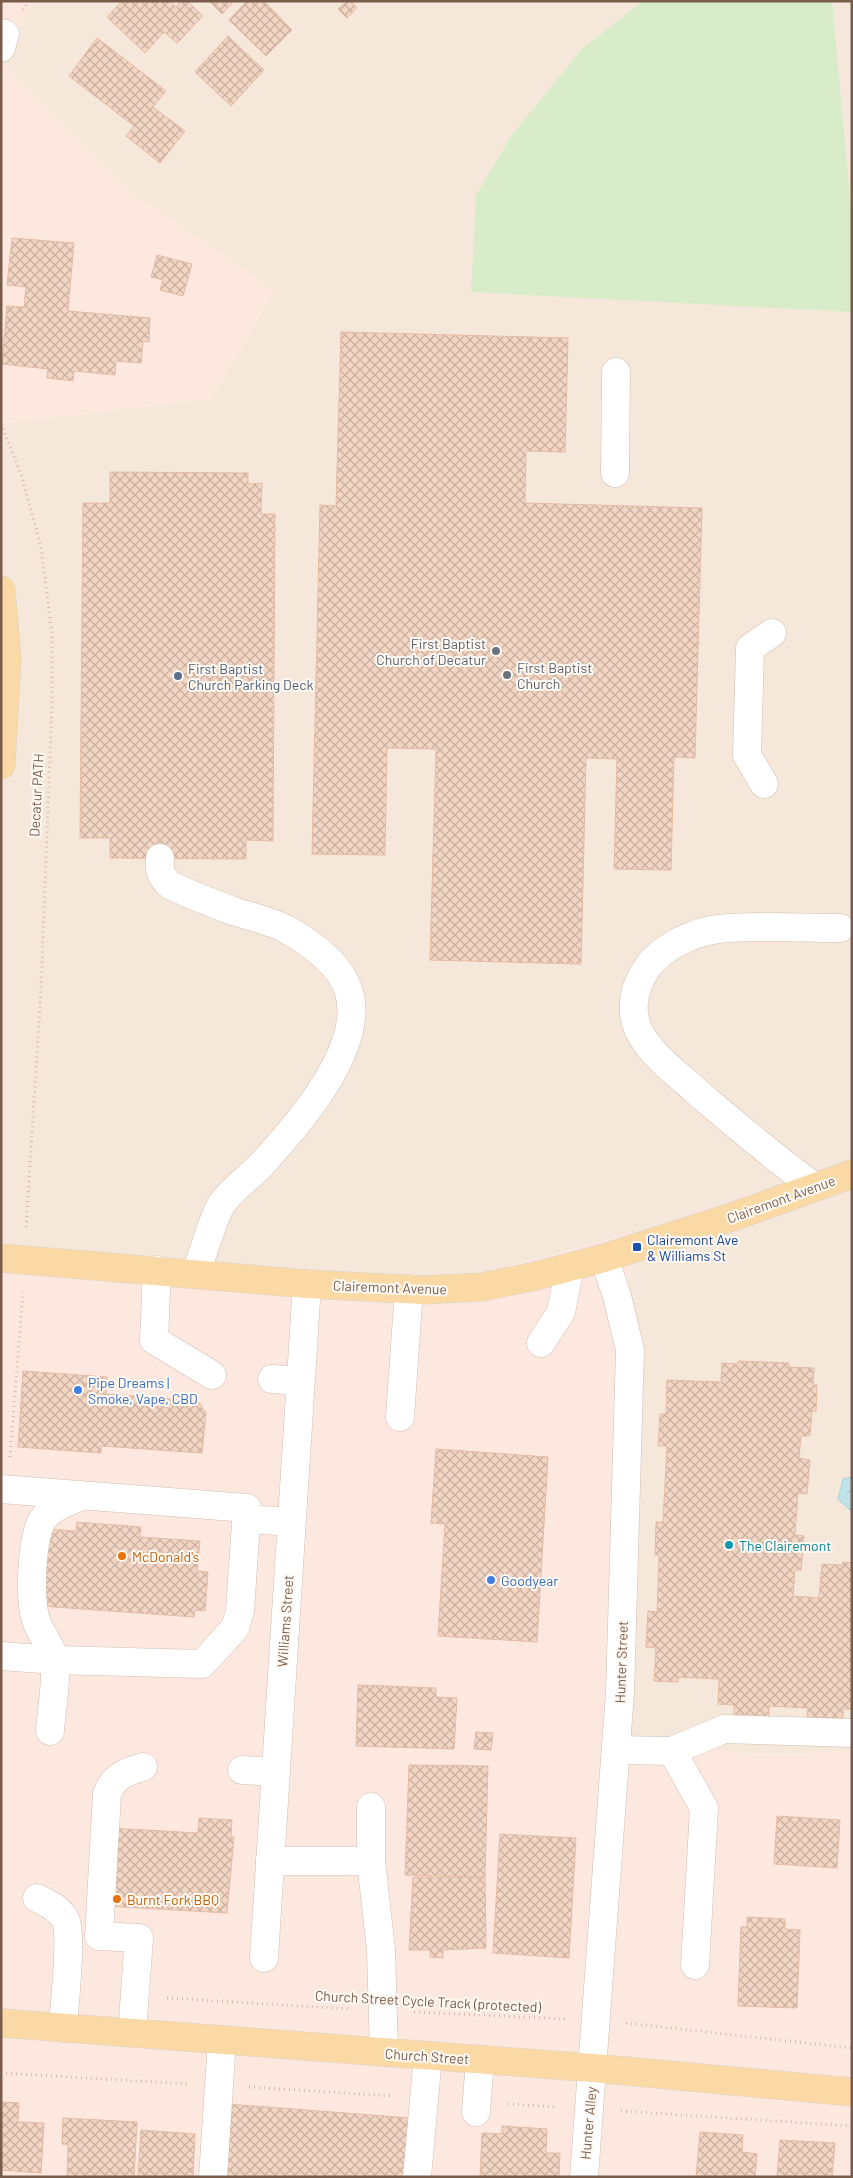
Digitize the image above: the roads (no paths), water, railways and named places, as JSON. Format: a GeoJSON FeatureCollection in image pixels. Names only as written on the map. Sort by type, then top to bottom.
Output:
{"type":"FeatureCollection","features":[{"type":"Feature","properties":{"kind":"main road"},"geometry":{"type":"LineString","coordinates":[[1,590],[7,659],[1,765]]}},
{"type":"Feature","properties":{"kind":"main road","name":"Clairemont Avenue"},"geometry":{"type":"LineString","coordinates":[[1,1258],[196,1273],[307,1284],[409,1289],[482,1287],[604,1258],[732,1217],[852,1174]]}},
{"type":"Feature","properties":{"kind":"main road","name":"Church Street"},"geometry":{"type":"LineString","coordinates":[[1,2023],[593,2068],[852,2092]]}},
{"type":"Feature","properties":{"kind":"street"},"geometry":{"type":"LineString","coordinates":[[615,473],[616,372]]}},
{"type":"Feature","properties":{"kind":"street"},"geometry":{"type":"LineString","coordinates":[[764,784],[747,755],[750,648],[772,633]]}},
{"type":"Feature","properties":{"kind":"street"},"geometry":{"type":"LineString","coordinates":[[160,858],[159,870],[163,878],[170,884],[229,910],[286,929],[310,946],[336,967],[343,978],[350,999],[347,1037],[330,1074],[296,1125],[256,1170],[222,1203],[196,1273]]}},
{"type":"Feature","properties":{"kind":"street"},"geometry":{"type":"LineString","coordinates":[[815,1187],[771,1156],[648,1046],[638,1028],[634,995],[640,978],[649,965],[665,950],[693,935],[718,929],[840,928]]}},
{"type":"Feature","properties":{"kind":"street","name":"Hunter Street"},"geometry":{"type":"LineString","coordinates":[[593,2068],[620,1692],[630,1350],[617,1296],[604,1258]]}},
{"type":"Feature","properties":{"kind":"street"},"geometry":{"type":"LineString","coordinates":[[541,1343],[561,1312],[570,1267]]}},
{"type":"Feature","properties":{"kind":"street"},"geometry":{"type":"LineString","coordinates":[[157,1270],[154,1340],[212,1375]]}},
{"type":"Feature","properties":{"kind":"street","name":"Williams Street"},"geometry":{"type":"LineString","coordinates":[[264,1958],[307,1284]]}},
{"type":"Feature","properties":{"kind":"street"},"geometry":{"type":"LineString","coordinates":[[400,1417],[409,1289]]}},
{"type":"Feature","properties":{"kind":"street"},"geometry":{"type":"LineString","coordinates":[[272,1379],[300,1381]]}},
{"type":"Feature","properties":{"kind":"street"},"geometry":{"type":"LineString","coordinates":[[1,1656],[55,1660],[202,1664],[236,1628],[240,1611],[247,1508],[4,1489]]}},
{"type":"Feature","properties":{"kind":"street"},"geometry":{"type":"LineString","coordinates":[[50,1731],[55,1660],[51,1648],[36,1620],[32,1602],[37,1531],[44,1517],[53,1510],[82,1496]]}},
{"type":"Feature","properties":{"kind":"street"},"geometry":{"type":"LineString","coordinates":[[246,1519],[291,1522]]}},
{"type":"Feature","properties":{"kind":"street"},"geometry":{"type":"LineString","coordinates":[[616,1750],[672,1751],[724,1729],[852,1733]]}},
{"type":"Feature","properties":{"kind":"street"},"geometry":{"type":"LineString","coordinates":[[672,1751],[704,1808],[695,1964]]}},
{"type":"Feature","properties":{"kind":"street"},"geometry":{"type":"LineString","coordinates":[[132,2033],[139,1938],[99,1936],[107,1794],[112,1781],[125,1772],[143,1767]]}},
{"type":"Feature","properties":{"kind":"street"},"geometry":{"type":"LineString","coordinates":[[242,1770],[276,1772]]}},
{"type":"Feature","properties":{"kind":"street"},"geometry":{"type":"LineString","coordinates":[[371,1807],[371,1861],[381,1950],[384,2052]]}},
{"type":"Feature","properties":{"kind":"street"},"geometry":{"type":"LineString","coordinates":[[270,1861],[371,1861]]}},
{"type":"Feature","properties":{"kind":"street"},"geometry":{"type":"LineString","coordinates":[[37,1898],[54,1906],[65,1919],[68,1936],[63,2028]]}},
{"type":"Feature","properties":{"kind":"street"},"geometry":{"type":"LineString","coordinates":[[213,2177],[222,2040]]}},
{"type":"Feature","properties":{"kind":"street"},"geometry":{"type":"LineString","coordinates":[[417,2177],[428,2056]]}},
{"type":"Feature","properties":{"kind":"street"},"geometry":{"type":"LineString","coordinates":[[476,2112],[480,2060]]}},
{"type":"Feature","properties":{"kind":"street","name":"Hunter Alley"},"geometry":{"type":"LineString","coordinates":[[584,2177],[593,2068]]}},
{"type":"Feature","properties":{"kind":"water"},"geometry":{"type":"Polygon","coordinates":[[[852,1477],[852,1512],[838,1499],[843,1479],[852,1477]]]}},
{"type":"Feature","properties":{"kind":"place","name":"First Baptist Church of Decatur"},"geometry":{"type":"Point","coordinates":[496,651]}},
{"type":"Feature","properties":{"kind":"place","name":"First Baptist Church"},"geometry":{"type":"Point","coordinates":[507,675]}},
{"type":"Feature","properties":{"kind":"place","name":"First Baptist Church Parking Deck"},"geometry":{"type":"Point","coordinates":[178,676]}},
{"type":"Feature","properties":{"kind":"place","name":"Clairemont Ave & Williams St"},"geometry":{"type":"Point","coordinates":[637,1247]}},
{"type":"Feature","properties":{"kind":"place","name":"Pipe Dreams | Smoke, Vape, CBD"},"geometry":{"type":"Point","coordinates":[78,1390]}},
{"type":"Feature","properties":{"kind":"place","name":"The Clairemont"},"geometry":{"type":"Point","coordinates":[729,1545]}},
{"type":"Feature","properties":{"kind":"place","name":"McDonald's"},"geometry":{"type":"Point","coordinates":[122,1556]}},
{"type":"Feature","properties":{"kind":"place","name":"Goodyear"},"geometry":{"type":"Point","coordinates":[491,1580]}},
{"type":"Feature","properties":{"kind":"place","name":"Burnt Fork BBQ"},"geometry":{"type":"Point","coordinates":[117,1899]}}]}
